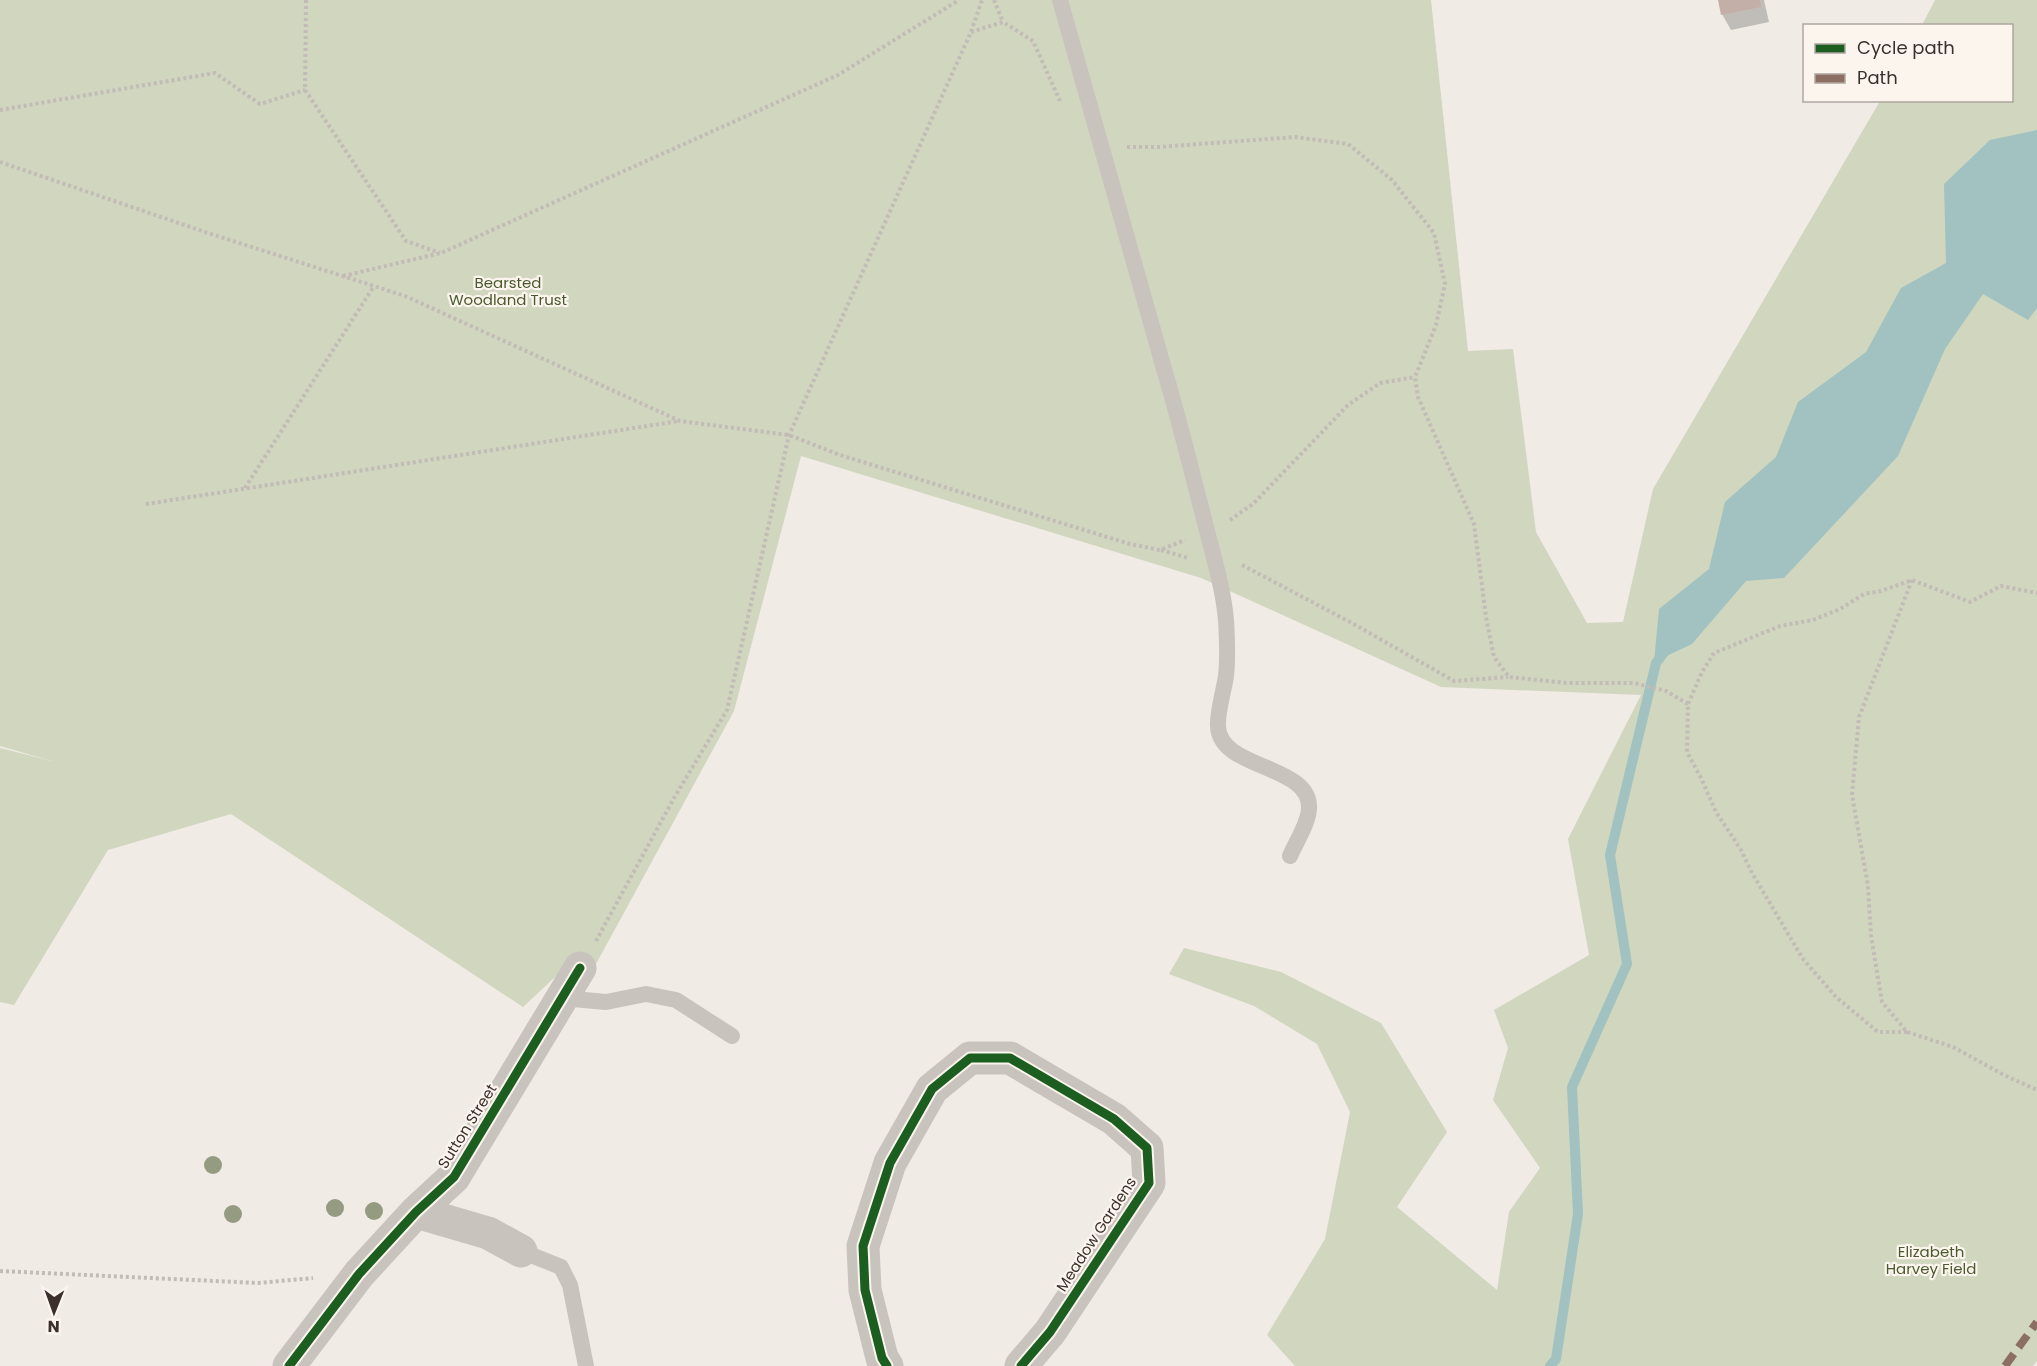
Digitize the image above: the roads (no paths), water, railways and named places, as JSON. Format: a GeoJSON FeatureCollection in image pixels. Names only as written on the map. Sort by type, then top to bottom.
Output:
{"type":"FeatureCollection","features":[{"type":"Feature","properties":{"kind":"street","name":"Sutton Street"},"geometry":{"type":"LineString","coordinates":[[290,1366],[358,1274],[416,1212],[454,1178],[580,968]]}},
{"type":"Feature","properties":{"kind":"street","name":"Meadow Gardens"},"geometry":{"type":"LineString","coordinates":[[887,1366],[882,1358],[865,1290],[863,1246],[895,1154],[932,1089],[970,1058],[1010,1058],[1114,1119],[1147,1148],[1149,1183],[1050,1332],[1021,1366]]}},
{"type":"Feature","properties":{"kind":"street"},"geometry":{"type":"LineString","coordinates":[[416,1212],[488,1233],[521,1251]]}},
{"type":"Feature","properties":{"kind":"lane"},"geometry":{"type":"LineString","coordinates":[[1060,0],[1181,427],[1215,562],[1226,620],[1227,672],[1218,727],[1221,737],[1241,757],[1300,785],[1307,796],[1310,808],[1308,816],[1290,856]]}},
{"type":"Feature","properties":{"kind":"lane"},"geometry":{"type":"LineString","coordinates":[[562,998],[606,1002],[646,994],[676,1000],[732,1036]]}},
{"type":"Feature","properties":{"kind":"lane"},"geometry":{"type":"LineString","coordinates":[[521,1251],[561,1267],[570,1285],[586,1366]]}},
{"type":"Feature","properties":{"kind":"water"},"geometry":{"type":"Polygon","coordinates":[[[2037,130],[2037,308],[2028,320],[1983,294],[1945,349],[1898,456],[1784,578],[1746,581],[1692,644],[1654,662],[1659,609],[1709,569],[1725,502],[1776,457],[1798,402],[1866,352],[1901,288],[1946,263],[1944,184],[1990,140],[2037,130]]]}},
{"type":"Feature","properties":{"kind":"waterway"},"geometry":{"type":"LineString","coordinates":[[1550,1366],[1556,1359],[1578,1214],[1572,1087],[1627,964],[1610,855],[1656,663],[1665,651]]}},
{"type":"Feature","properties":{"kind":"park label","name":"Bearsted Woodland Trust"},"geometry":{"type":"Point","coordinates":[508,290]}},
{"type":"Feature","properties":{"kind":"park label","name":"Elizabeth Harvey Field"},"geometry":{"type":"Point","coordinates":[1931,1260]}}]}
